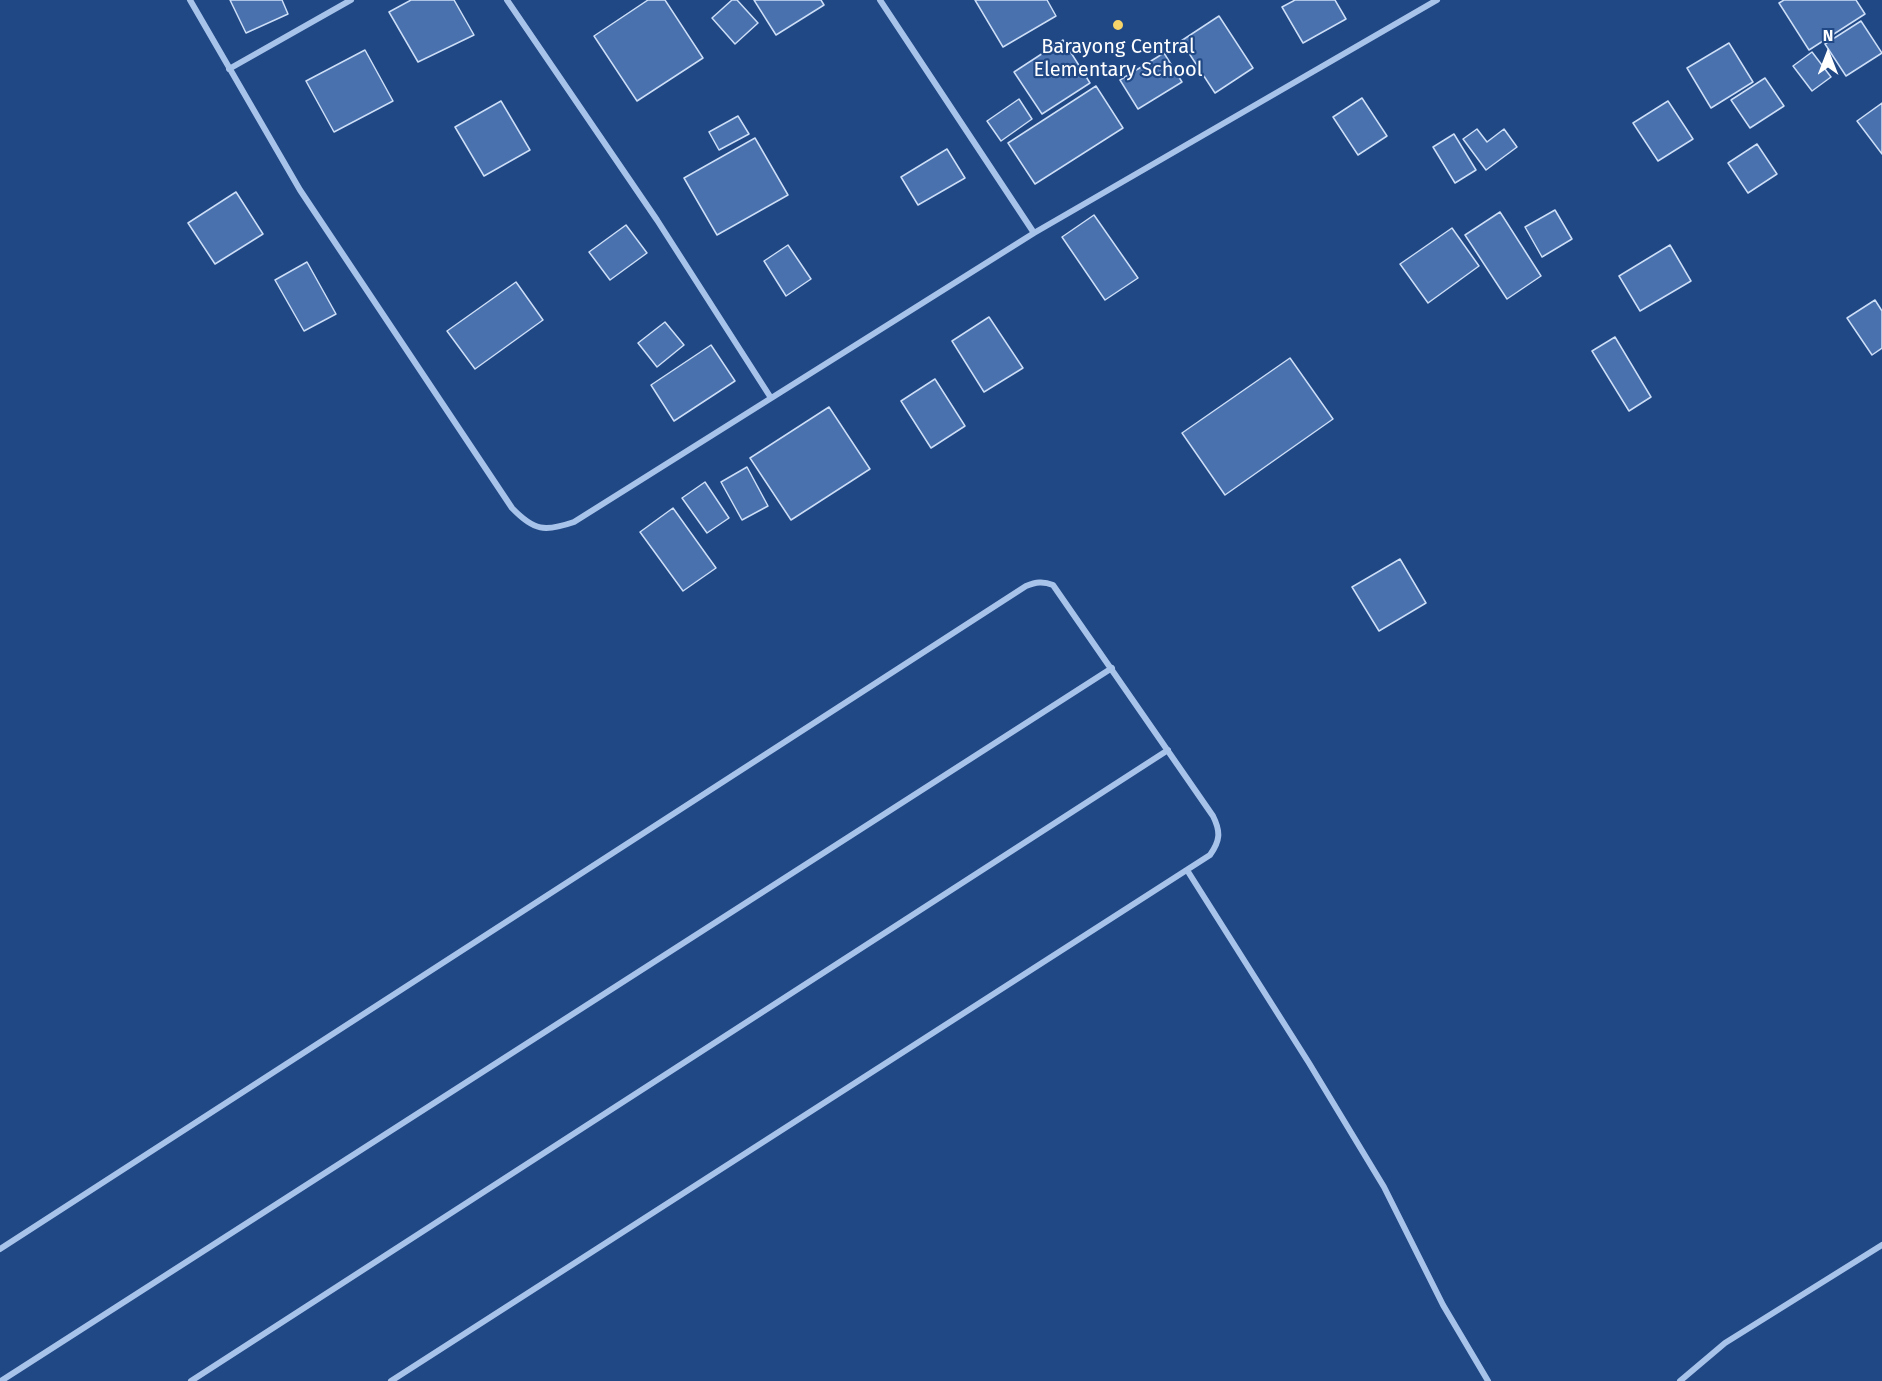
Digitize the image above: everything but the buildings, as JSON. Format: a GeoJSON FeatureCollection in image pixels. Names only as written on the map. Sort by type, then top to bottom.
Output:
{"type":"FeatureCollection","features":[{"type":"Feature","properties":{"kind":"street"},"geometry":{"type":"LineString","coordinates":[[190,0],[300,190],[512,508],[524,521],[539,529],[555,529],[574,522],[1034,233],[1437,0]]}},
{"type":"Feature","properties":{"kind":"street"},"geometry":{"type":"LineString","coordinates":[[229,69],[351,0]]}},
{"type":"Feature","properties":{"kind":"street"},"geometry":{"type":"LineString","coordinates":[[507,0],[657,220],[771,398]]}},
{"type":"Feature","properties":{"kind":"street"},"geometry":{"type":"LineString","coordinates":[[880,0],[1034,233]]}},
{"type":"Feature","properties":{"kind":"street"},"geometry":{"type":"LineString","coordinates":[[0,1249],[1026,586],[1045,582],[1053,585],[1213,816],[1219,828],[1219,839],[1210,855],[391,1381]]}},
{"type":"Feature","properties":{"kind":"street"},"geometry":{"type":"LineString","coordinates":[[1,1381],[1112,668]]}},
{"type":"Feature","properties":{"kind":"street"},"geometry":{"type":"LineString","coordinates":[[191,1381],[1168,750]]}},
{"type":"Feature","properties":{"kind":"street"},"geometry":{"type":"LineString","coordinates":[[1188,870],[1384,1187],[1443,1305],[1488,1381]]}},
{"type":"Feature","properties":{"kind":"street"},"geometry":{"type":"LineString","coordinates":[[1680,1381],[1725,1343],[1882,1245]]}},
{"type":"Feature","properties":{"kind":"place","name":"Barayong Central Elementary School"},"geometry":{"type":"Point","coordinates":[1118,25]}}]}
